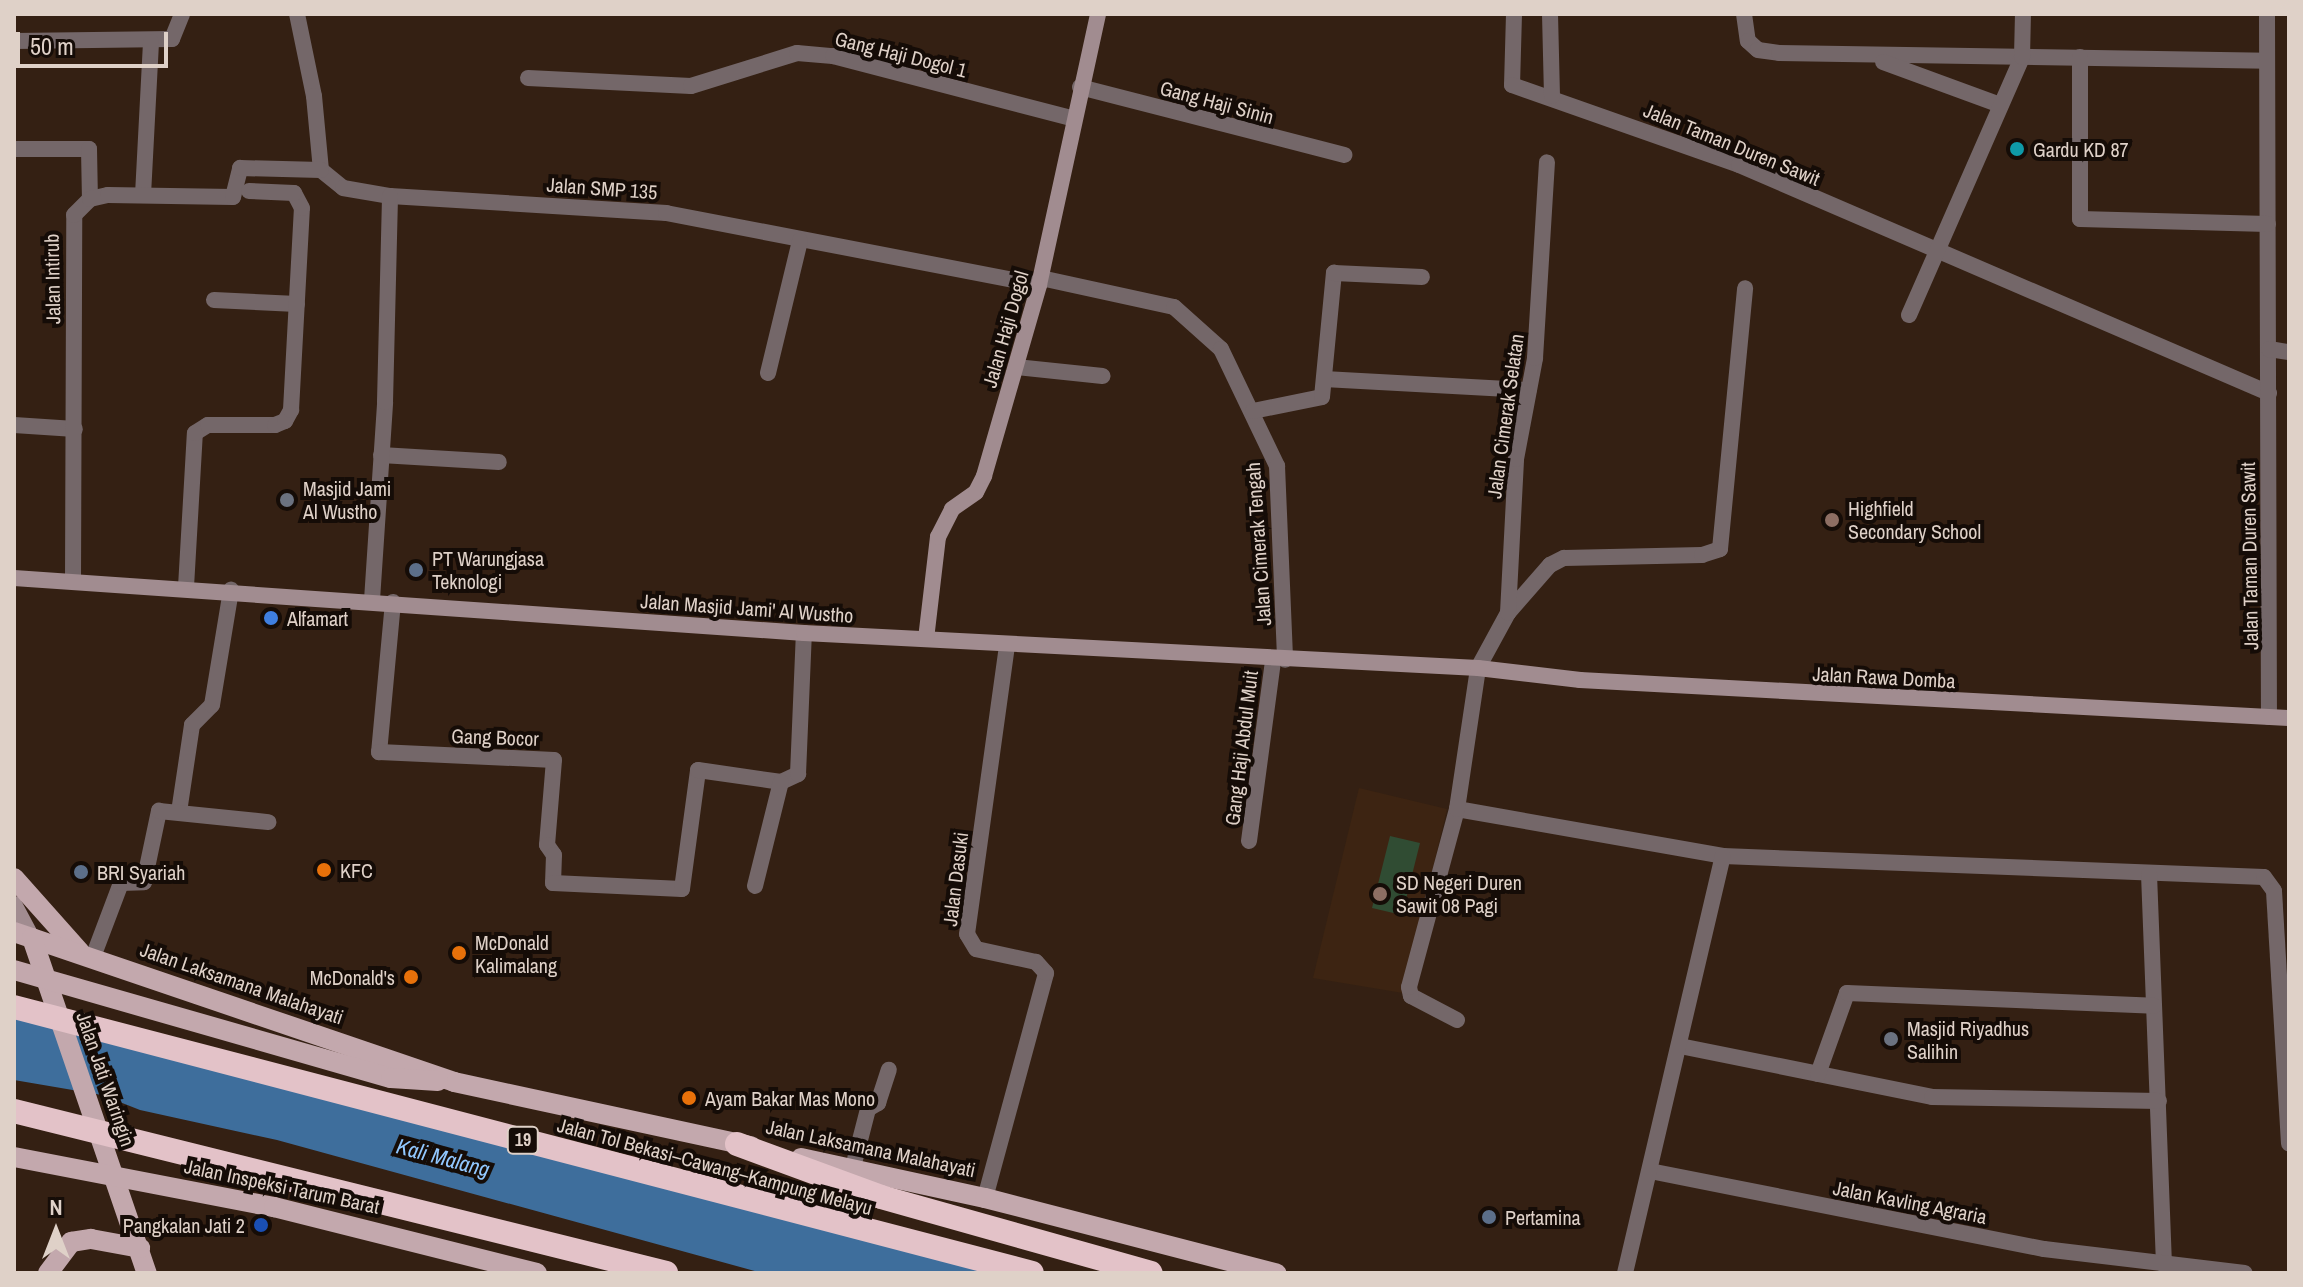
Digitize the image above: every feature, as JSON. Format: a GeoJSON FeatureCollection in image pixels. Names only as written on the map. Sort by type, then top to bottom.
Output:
{"type":"FeatureCollection","features":[{"type":"Feature","properties":{"kind":"highway","name":"Jalan Tol Bekasi–Cawang–Kampung Melayu"},"geometry":{"type":"LineString","coordinates":[[14,1007],[1032,1273]]}},
{"type":"Feature","properties":{"kind":"highway"},"geometry":{"type":"LineString","coordinates":[[14,1111],[666,1273]]}},
{"type":"Feature","properties":{"kind":"highway"},"geometry":{"type":"LineString","coordinates":[[737,1144],[881,1197],[1151,1273]]}},
{"type":"Feature","properties":{"kind":"main road"},"geometry":{"type":"LineString","coordinates":[[14,878],[86,954]]}},
{"type":"Feature","properties":{"kind":"main road","name":"Jalan Laksamana Malahayati"},"geometry":{"type":"LineString","coordinates":[[23,935],[454,1082],[985,1198],[1276,1273]]}},
{"type":"Feature","properties":{"kind":"main road","name":"Jalan Jati Waringin"},"geometry":{"type":"LineString","coordinates":[[23,935],[50,992],[147,1273]]}},
{"type":"Feature","properties":{"kind":"main road","name":"Jalan Laksamana Malahayati"},"geometry":{"type":"LineString","coordinates":[[14,970],[50,992],[391,1078],[454,1082]]}},
{"type":"Feature","properties":{"kind":"main road","name":"Jalan Inspeksi Tarum Barat"},"geometry":{"type":"LineString","coordinates":[[14,1157],[115,1179],[261,1204],[484,1265],[537,1273]]}},
{"type":"Feature","properties":{"kind":"main road"},"geometry":{"type":"LineString","coordinates":[[48,1273],[64,1246],[78,1240],[140,1248]]}},
{"type":"Feature","properties":{"kind":"street"},"geometry":{"type":"LineString","coordinates":[[14,41],[151,42],[176,37],[182,14]]}},
{"type":"Feature","properties":{"kind":"street"},"geometry":{"type":"LineString","coordinates":[[14,149],[89,149],[90,199],[143,195],[233,197],[240,168],[321,170],[314,96],[297,14]]}},
{"type":"Feature","properties":{"kind":"street","name":"Jalan Haji Dogol"},"geometry":{"type":"LineString","coordinates":[[926,639],[938,537],[952,509],[976,492],[984,476],[1040,282],[1098,14]]}},
{"type":"Feature","properties":{"kind":"street","name":"Jalan Taman Duren Sawit"},"geometry":{"type":"LineString","coordinates":[[1514,14],[1512,85],[1552,96],[1739,165],[2269,393]]}},
{"type":"Feature","properties":{"kind":"street"},"geometry":{"type":"LineString","coordinates":[[1550,14],[1552,96]]}},
{"type":"Feature","properties":{"kind":"street"},"geometry":{"type":"LineString","coordinates":[[1744,14],[1745,34],[1758,50],[1870,57],[2267,61]]}},
{"type":"Feature","properties":{"kind":"street"},"geometry":{"type":"LineString","coordinates":[[1909,315],[1933,251],[2022,57],[2023,14]]}},
{"type":"Feature","properties":{"kind":"street","name":"Jalan Taman Duren Sawit"},"geometry":{"type":"LineString","coordinates":[[2267,14],[2269,717]]}},
{"type":"Feature","properties":{"kind":"street"},"geometry":{"type":"LineString","coordinates":[[143,195],[151,42]]}},
{"type":"Feature","properties":{"kind":"street","name":"Gang Haji Dogol 1"},"geometry":{"type":"LineString","coordinates":[[528,78],[691,86],[797,53],[833,56],[1074,119]]}},
{"type":"Feature","properties":{"kind":"street"},"geometry":{"type":"LineString","coordinates":[[1870,57],[1998,104]]}},
{"type":"Feature","properties":{"kind":"street"},"geometry":{"type":"LineString","coordinates":[[2080,57],[2080,219],[2268,224]]}},
{"type":"Feature","properties":{"kind":"street","name":"Gang Haji Sinin"},"geometry":{"type":"LineString","coordinates":[[1080,87],[1344,155]]}},
{"type":"Feature","properties":{"kind":"street","name":"Jalan Cimerak Selatan"},"geometry":{"type":"LineString","coordinates":[[1478,668],[1508,613],[1516,459],[1529,390],[1547,162]]}},
{"type":"Feature","properties":{"kind":"street","name":"Jalan SMP 135"},"geometry":{"type":"LineString","coordinates":[[321,170],[343,188],[390,196],[666,213],[752,226],[800,241],[1040,282]]}},
{"type":"Feature","properties":{"kind":"street"},"geometry":{"type":"LineString","coordinates":[[186,587],[195,433],[208,425],[285,421],[291,410],[300,200],[294,193],[249,191]]}},
{"type":"Feature","properties":{"kind":"street"},"geometry":{"type":"LineString","coordinates":[[372,600],[381,455],[390,196]]}},
{"type":"Feature","properties":{"kind":"street","name":"Jalan Intirub"},"geometry":{"type":"LineString","coordinates":[[73,581],[75,429],[70,228],[74,215],[90,199]]}},
{"type":"Feature","properties":{"kind":"street"},"geometry":{"type":"LineString","coordinates":[[768,373],[800,241]]}},
{"type":"Feature","properties":{"kind":"street"},"geometry":{"type":"LineString","coordinates":[[1253,411],[1315,402],[1322,397],[1334,273],[1422,277]]}},
{"type":"Feature","properties":{"kind":"street","name":"Jalan Cimerak Tengah"},"geometry":{"type":"LineString","coordinates":[[1040,282],[1174,307],[1221,349],[1277,466],[1279,660]]}},
{"type":"Feature","properties":{"kind":"street"},"geometry":{"type":"LineString","coordinates":[[1508,613],[1550,565],[1564,558],[1702,555],[1720,549],[1745,288]]}},
{"type":"Feature","properties":{"kind":"street"},"geometry":{"type":"LineString","coordinates":[[214,300],[297,304]]}},
{"type":"Feature","properties":{"kind":"street"},"geometry":{"type":"LineString","coordinates":[[2269,349],[2289,352]]}},
{"type":"Feature","properties":{"kind":"street"},"geometry":{"type":"LineString","coordinates":[[1016,367],[1103,376]]}},
{"type":"Feature","properties":{"kind":"street"},"geometry":{"type":"LineString","coordinates":[[1324,379],[1529,390]]}},
{"type":"Feature","properties":{"kind":"street"},"geometry":{"type":"LineString","coordinates":[[14,425],[75,429]]}},
{"type":"Feature","properties":{"kind":"street"},"geometry":{"type":"LineString","coordinates":[[381,455],[499,462]]}},
{"type":"Feature","properties":{"kind":"street","name":"Jalan Masjid Jami' Al Wustho"},"geometry":{"type":"LineString","coordinates":[[14,578],[231,590],[804,633],[1478,668]]}},
{"type":"Feature","properties":{"kind":"street"},"geometry":{"type":"LineString","coordinates":[[179,812],[192,725],[212,705],[231,590]]}},
{"type":"Feature","properties":{"kind":"street","name":"Gang Bocor"},"geometry":{"type":"LineString","coordinates":[[393,602],[379,752],[554,760],[547,845],[554,855],[553,883],[682,889],[698,770],[781,782]]}},
{"type":"Feature","properties":{"kind":"street"},"geometry":{"type":"LineString","coordinates":[[755,886],[781,782],[798,774],[801,763],[804,633]]}},
{"type":"Feature","properties":{"kind":"street","name":"Jalan Dasuki"},"geometry":{"type":"LineString","coordinates":[[985,1198],[1046,973],[1036,962],[976,949],[967,934],[1007,645]]}},
{"type":"Feature","properties":{"kind":"street","name":"Gang Haji Abdul Muit"},"geometry":{"type":"LineString","coordinates":[[1249,841],[1279,660]]}},
{"type":"Feature","properties":{"kind":"street"},"geometry":{"type":"LineString","coordinates":[[1457,1020],[1419,1002],[1409,987],[1457,809],[1478,668]]}},
{"type":"Feature","properties":{"kind":"street","name":"Jalan Rawa Domba"},"geometry":{"type":"LineString","coordinates":[[1478,668],[1580,680],[2289,718]]}},
{"type":"Feature","properties":{"kind":"street"},"geometry":{"type":"LineString","coordinates":[[1457,809],[1723,856],[2264,877],[2271,882],[2289,1144]]}},
{"type":"Feature","properties":{"kind":"street"},"geometry":{"type":"LineString","coordinates":[[86,954],[121,883],[144,882],[159,811],[268,822]]}},
{"type":"Feature","properties":{"kind":"street"},"geometry":{"type":"LineString","coordinates":[[1625,1273],[1723,856]]}},
{"type":"Feature","properties":{"kind":"street"},"geometry":{"type":"LineString","coordinates":[[2149,874],[2164,1265]]}},
{"type":"Feature","properties":{"kind":"street","name":"Jalan Jati Waringin"},"geometry":{"type":"LineString","coordinates":[[14,904],[23,935]]}},
{"type":"Feature","properties":{"kind":"street"},"geometry":{"type":"LineString","coordinates":[[1818,1074],[1847,993],[2154,1006]]}},
{"type":"Feature","properties":{"kind":"street"},"geometry":{"type":"LineString","coordinates":[[1680,1046],[1932,1097],[2159,1101]]}},
{"type":"Feature","properties":{"kind":"street"},"geometry":{"type":"LineString","coordinates":[[852,1171],[868,1109],[878,1103],[889,1070]]}},
{"type":"Feature","properties":{"kind":"street","name":"Jalan Kavling Agraria"},"geometry":{"type":"LineString","coordinates":[[1650,1171],[2044,1249],[2245,1273]]}},
{"type":"Feature","properties":{"kind":"shaded area","name":"SD Negeri Duren Sawit 08 Pagi"},"geometry":{"type":"Polygon","coordinates":[[[1359,788],[1447,809],[1403,993],[1313,978],[1359,788]]]}},
{"type":"Feature","properties":{"kind":"green space"},"geometry":{"type":"Polygon","coordinates":[[[1390,836],[1420,843],[1402,915],[1372,908],[1390,836]]]}},
{"type":"Feature","properties":{"kind":"water","name":"Kali Malang"},"geometry":{"type":"Polygon","coordinates":[[[14,1007],[1032,1273],[762,1273],[277,1140],[140,1110],[102,1095],[14,1080],[14,1007]]]}},
{"type":"Feature","properties":{"kind":"place","name":"Gardu KD 87"},"geometry":{"type":"Point","coordinates":[2017,149]}},
{"type":"Feature","properties":{"kind":"place","name":"Masjid Jami Al Wustho"},"geometry":{"type":"Point","coordinates":[287,500]}},
{"type":"Feature","properties":{"kind":"place","name":"Highfield Secondary School"},"geometry":{"type":"Point","coordinates":[1832,520]}},
{"type":"Feature","properties":{"kind":"place","name":"PT Warungjasa Teknologi"},"geometry":{"type":"Point","coordinates":[416,570]}},
{"type":"Feature","properties":{"kind":"place","name":"Alfamart"},"geometry":{"type":"Point","coordinates":[271,618]}},
{"type":"Feature","properties":{"kind":"place","name":"KFC"},"geometry":{"type":"Point","coordinates":[324,870]}},
{"type":"Feature","properties":{"kind":"place","name":"BRI Syariah"},"geometry":{"type":"Point","coordinates":[81,872]}},
{"type":"Feature","properties":{"kind":"place","name":"SD Negeri Duren Sawit 08 Pagi"},"geometry":{"type":"Point","coordinates":[1380,894]}},
{"type":"Feature","properties":{"kind":"place","name":"McDonald Kalimalang"},"geometry":{"type":"Point","coordinates":[459,953]}},
{"type":"Feature","properties":{"kind":"place","name":"McDonald's"},"geometry":{"type":"Point","coordinates":[411,977]}},
{"type":"Feature","properties":{"kind":"place","name":"Masjid Riyadhus Salihin"},"geometry":{"type":"Point","coordinates":[1891,1039]}},
{"type":"Feature","properties":{"kind":"place","name":"Ayam Bakar Mas Mono"},"geometry":{"type":"Point","coordinates":[689,1098]}},
{"type":"Feature","properties":{"kind":"place","name":"Pertamina"},"geometry":{"type":"Point","coordinates":[1489,1217]}},
{"type":"Feature","properties":{"kind":"place","name":"Pangkalan Jati 2"},"geometry":{"type":"Point","coordinates":[261,1225]}}]}
